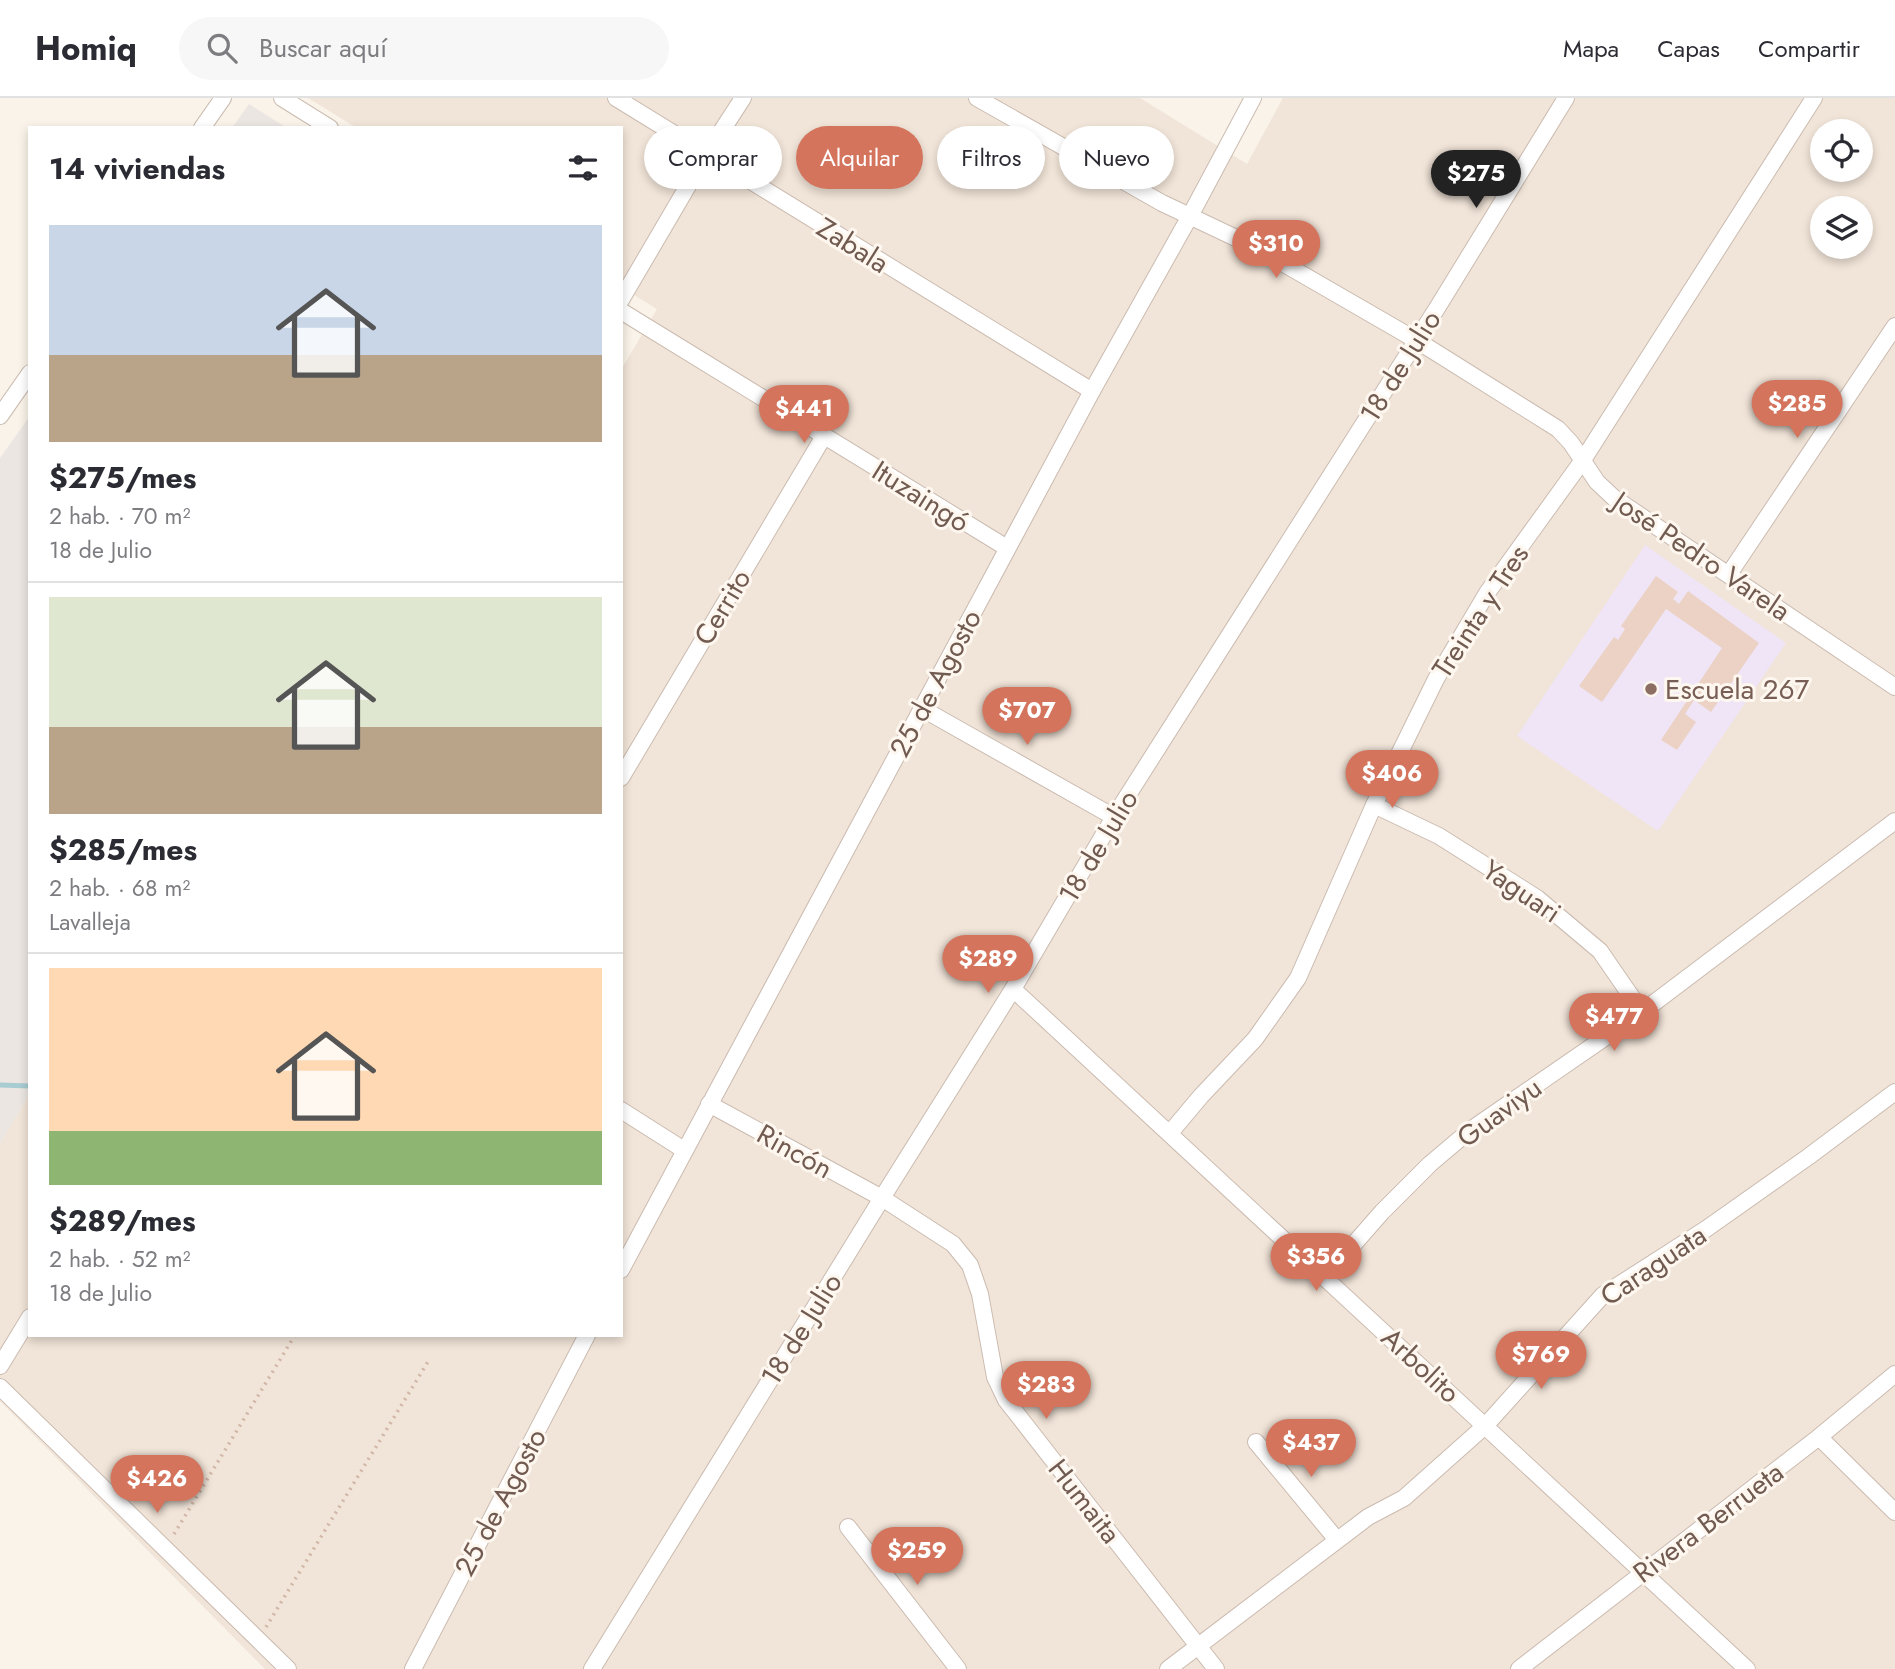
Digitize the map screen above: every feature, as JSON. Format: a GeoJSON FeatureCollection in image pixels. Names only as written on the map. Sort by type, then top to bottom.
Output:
{"type":"FeatureCollection","features":[{"type":"Feature","properties":{"kind":"street"},"geometry":{"type":"LineString","coordinates":[[203,126],[223,98]]}},
{"type":"Feature","properties":{"kind":"street"},"geometry":{"type":"LineString","coordinates":[[282,98],[327,126]]}},
{"type":"Feature","properties":{"kind":"street","name":"Zabala"},"geometry":{"type":"LineString","coordinates":[[616,98],[660,126]]}},
{"type":"Feature","properties":{"kind":"street"},"geometry":{"type":"LineString","coordinates":[[725,126],[743,98]]}},
{"type":"Feature","properties":{"kind":"street","name":"José Pedro Varela"},"geometry":{"type":"LineString","coordinates":[[977,98],[1151,197],[1255,247],[1416,340],[1558,429],[1597,482],[1614,498],[1895,687]]}},
{"type":"Feature","properties":{"kind":"street","name":"25 de Agosto"},"geometry":{"type":"LineString","coordinates":[[623,1266],[1007,548],[1253,98]]}},
{"type":"Feature","properties":{"kind":"street","name":"18 de Julio"},"geometry":{"type":"LineString","coordinates":[[592,1669],[881,1198],[1013,989],[1114,817],[1566,98]]}},
{"type":"Feature","properties":{"kind":"street","name":"Treinta y Tres"},"geometry":{"type":"LineString","coordinates":[[1170,1133],[1200,1096],[1255,1039],[1298,978],[1374,805],[1436,679],[1487,593],[1583,460],[1814,98]]}},
{"type":"Feature","properties":{"kind":"street"},"geometry":{"type":"LineString","coordinates":[[623,297],[686,189]]}},
{"type":"Feature","properties":{"kind":"street","name":"Zabala"},"geometry":{"type":"LineString","coordinates":[[762,189],[1092,391]]}},
{"type":"Feature","properties":{"kind":"street","name":"Ituzaingó"},"geometry":{"type":"LineString","coordinates":[[623,312],[1007,548]]}},
{"type":"Feature","properties":{"kind":"street"},"geometry":{"type":"LineString","coordinates":[[1729,574],[1895,326]]}},
{"type":"Feature","properties":{"kind":"street"},"geometry":{"type":"LineString","coordinates":[[0,416],[28,376]]}},
{"type":"Feature","properties":{"kind":"street","name":"Cerrito"},"geometry":{"type":"LineString","coordinates":[[623,775],[824,436]]}},
{"type":"Feature","properties":{"kind":"street"},"geometry":{"type":"LineString","coordinates":[[921,708],[1114,817]]}},
{"type":"Feature","properties":{"kind":"street","name":"Yaguari"},"geometry":{"type":"LineString","coordinates":[[1374,805],[1438,836],[1537,898],[1600,951],[1642,1012]]}},
{"type":"Feature","properties":{"kind":"street","name":"Guaviyu"},"geometry":{"type":"LineString","coordinates":[[1325,1277],[1382,1212],[1449,1147],[1642,1012],[1895,821]]}},
{"type":"Feature","properties":{"kind":"street","name":"Arbolito"},"geometry":{"type":"LineString","coordinates":[[1013,989],[1747,1669]]}},
{"type":"Feature","properties":{"kind":"street","name":"Caraguata"},"geometry":{"type":"LineString","coordinates":[[1168,1669],[1368,1517],[1404,1497],[1486,1425],[1603,1295],[1706,1229],[1895,1091]]}},
{"type":"Feature","properties":{"kind":"street","name":"Rincón"},"geometry":{"type":"LineString","coordinates":[[709,1104],[881,1198]]}},
{"type":"Feature","properties":{"kind":"street"},"geometry":{"type":"LineString","coordinates":[[623,1111],[684,1150]]}},
{"type":"Feature","properties":{"kind":"street","name":"Humaita"},"geometry":{"type":"LineString","coordinates":[[881,1198],[953,1244],[970,1265],[980,1294],[995,1377],[1006,1400],[1216,1669]]}},
{"type":"Feature","properties":{"kind":"street"},"geometry":{"type":"LineString","coordinates":[[0,1366],[28,1320]]}},
{"type":"Feature","properties":{"kind":"street","name":"25 de Agosto"},"geometry":{"type":"LineString","coordinates":[[413,1669],[586,1337]]}},
{"type":"Feature","properties":{"kind":"street","name":"Rivera Berrueta"},"geometry":{"type":"LineString","coordinates":[[1519,1669],[1819,1437],[1895,1374]]}},
{"type":"Feature","properties":{"kind":"street"},"geometry":{"type":"LineString","coordinates":[[0,1387],[289,1669]]}},
{"type":"Feature","properties":{"kind":"street"},"geometry":{"type":"LineString","coordinates":[[1819,1437],[1895,1512]]}},
{"type":"Feature","properties":{"kind":"street"},"geometry":{"type":"LineString","coordinates":[[1256,1442],[1337,1541]]}},
{"type":"Feature","properties":{"kind":"street"},"geometry":{"type":"LineString","coordinates":[[848,1527],[958,1669]]}},
{"type":"Feature","properties":{"kind":"path"},"geometry":{"type":"LineString","coordinates":[[165,1549],[294,1337]]}},
{"type":"Feature","properties":{"kind":"path"},"geometry":{"type":"LineString","coordinates":[[258,1639],[429,1360]]}},
{"type":"Feature","properties":{"kind":"shaded area"},"geometry":{"type":"Polygon","coordinates":[[[308,98],[1140,98],[1247,164],[1283,98],[1895,98],[1895,1669],[265,1669],[0,1401],[0,1144],[28,1096],[28,1337],[623,1337],[623,367],[657,309],[623,288],[623,126],[354,126],[308,98]]]}},
{"type":"Feature","properties":{"kind":"shaded area"},"geometry":{"type":"Polygon","coordinates":[[[249,104],[284,126],[233,126],[249,104]]]}},
{"type":"Feature","properties":{"kind":"shaded area"},"geometry":{"type":"Polygon","coordinates":[[[28,419],[28,1096],[0,1144],[0,458],[28,419]]]}},
{"type":"Feature","properties":{"kind":"shaded area","name":"Escuela 267"},"geometry":{"type":"Polygon","coordinates":[[[1645,545],[1786,643],[1658,831],[1517,736],[1645,545]]]}},
{"type":"Feature","properties":{"kind":"building"},"geometry":{"type":"Polygon","coordinates":[[[1656,576],[1678,592],[1673,599],[1679,604],[1688,591],[1759,643],[1711,712],[1694,700],[1685,714],[1696,722],[1677,750],[1661,740],[1722,648],[1666,609],[1602,702],[1579,686],[1614,637],[1618,640],[1625,629],[1621,626],[1656,576]]]}},
{"type":"Feature","properties":{"kind":"waterway"},"geometry":{"type":"LineString","coordinates":[[0,1085],[28,1086]]}},
{"type":"Feature","properties":{"kind":"place","name":"Escuela 267"},"geometry":{"type":"Point","coordinates":[1651,689]}}]}
